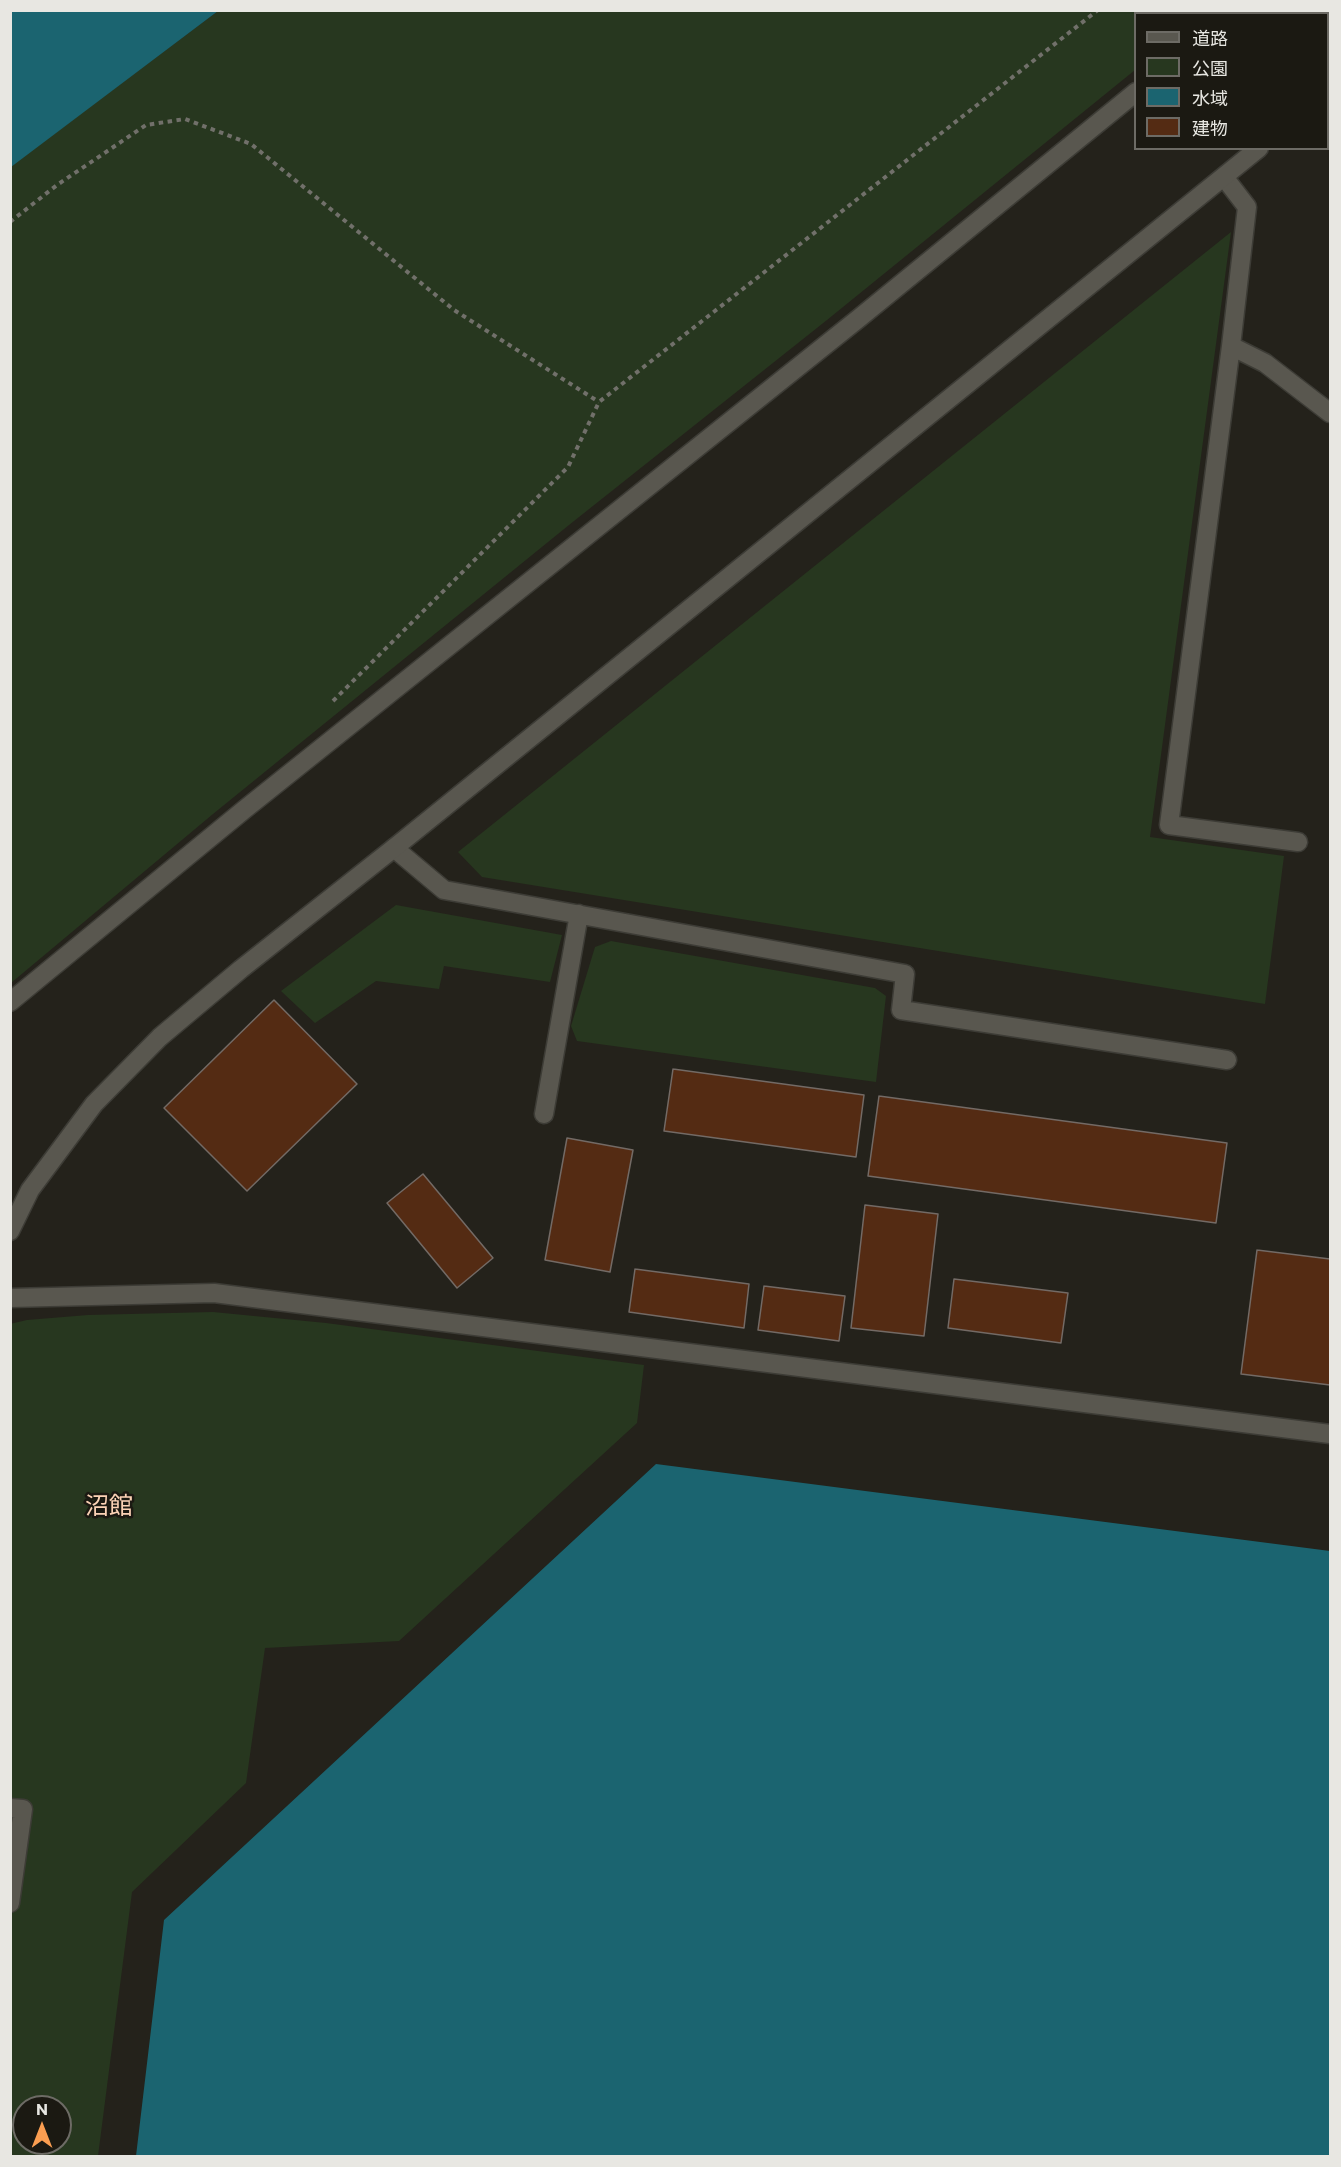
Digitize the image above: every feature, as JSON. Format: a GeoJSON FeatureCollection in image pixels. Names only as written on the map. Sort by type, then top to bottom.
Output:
{"type":"FeatureCollection","features":[{"type":"Feature","properties":{"kind":"street"},"geometry":{"type":"LineString","coordinates":[[10,1002],[245,809],[858,319],[1134,94]]}},
{"type":"Feature","properties":{"kind":"street"},"geometry":{"type":"LineString","coordinates":[[10,1231],[30,1190],[94,1104],[160,1037],[241,969],[394,848],[1257,150]]}},
{"type":"Feature","properties":{"kind":"street"},"geometry":{"type":"LineString","coordinates":[[1224,177],[1247,207],[1232,346],[1169,825],[1298,842]]}},
{"type":"Feature","properties":{"kind":"street"},"geometry":{"type":"LineString","coordinates":[[1232,346],[1265,363],[1330,413]]}},
{"type":"Feature","properties":{"kind":"street"},"geometry":{"type":"LineString","coordinates":[[394,848],[444,890],[905,974],[901,1010],[1227,1060]]}},
{"type":"Feature","properties":{"kind":"street"},"geometry":{"type":"LineString","coordinates":[[544,1114],[579,914]]}},
{"type":"Feature","properties":{"kind":"street"},"geometry":{"type":"LineString","coordinates":[[10,1298],[214,1293],[1330,1434]]}},
{"type":"Feature","properties":{"kind":"street"},"geometry":{"type":"LineString","coordinates":[[10,1808],[23,1809],[10,1904]]}},
{"type":"Feature","properties":{"kind":"path"},"geometry":{"type":"LineString","coordinates":[[328,706],[568,467],[599,402],[1098,10]]}},
{"type":"Feature","properties":{"kind":"path"},"geometry":{"type":"LineString","coordinates":[[10,222],[57,185],[146,125],[184,119],[251,144],[454,310],[599,402]]}},
{"type":"Feature","properties":{"kind":"green space"},"geometry":{"type":"Polygon","coordinates":[[[218,11],[1209,11],[1134,12],[1134,71],[213,814],[11,983],[10,167],[218,11]]]}},
{"type":"Feature","properties":{"kind":"green space"},"geometry":{"type":"Polygon","coordinates":[[[1231,232],[1150,837],[1284,856],[1265,1004],[482,877],[458,852],[1231,232]]]}},
{"type":"Feature","properties":{"kind":"green space"},"geometry":{"type":"Polygon","coordinates":[[[396,905],[562,935],[550,982],[444,966],[439,989],[376,981],[315,1023],[281,991],[396,905]]]}},
{"type":"Feature","properties":{"kind":"green space"},"geometry":{"type":"Polygon","coordinates":[[[611,941],[875,988],[886,996],[876,1082],[577,1041],[571,1026],[595,947],[611,941]]]}},
{"type":"Feature","properties":{"kind":"green space"},"geometry":{"type":"Polygon","coordinates":[[[213,1312],[326,1323],[644,1365],[637,1423],[399,1641],[265,1648],[246,1783],[132,1892],[98,2156],[11,2156],[10,1324],[27,1320],[88,1315],[213,1312]]]}},
{"type":"Feature","properties":{"kind":"water"},"geometry":{"type":"Polygon","coordinates":[[[11,10],[218,10],[218,11],[11,167],[11,10]]]}},
{"type":"Feature","properties":{"kind":"water"},"geometry":{"type":"Polygon","coordinates":[[[656,1464],[1330,1551],[1330,2156],[136,2156],[164,1920],[656,1464]]]}},
{"type":"Feature","properties":{"kind":"building"},"geometry":{"type":"Polygon","coordinates":[[[274,1000],[357,1084],[247,1191],[164,1108],[274,1000]]]}},
{"type":"Feature","properties":{"kind":"building"},"geometry":{"type":"Polygon","coordinates":[[[673,1069],[864,1095],[856,1157],[664,1131],[673,1069]]]}},
{"type":"Feature","properties":{"kind":"building"},"geometry":{"type":"Polygon","coordinates":[[[879,1096],[1227,1143],[1216,1223],[868,1176],[879,1096]]]}},
{"type":"Feature","properties":{"kind":"building"},"geometry":{"type":"Polygon","coordinates":[[[567,1138],[633,1150],[610,1272],[545,1260],[567,1138]]]}},
{"type":"Feature","properties":{"kind":"building"},"geometry":{"type":"Polygon","coordinates":[[[423,1174],[493,1258],[457,1288],[387,1203],[423,1174]]]}},
{"type":"Feature","properties":{"kind":"building"},"geometry":{"type":"Polygon","coordinates":[[[865,1205],[938,1214],[924,1336],[851,1328],[865,1205]]]}},
{"type":"Feature","properties":{"kind":"building"},"geometry":{"type":"Polygon","coordinates":[[[1257,1250],[1330,1259],[1330,1385],[1241,1374],[1257,1250]]]}},
{"type":"Feature","properties":{"kind":"building"},"geometry":{"type":"Polygon","coordinates":[[[635,1269],[749,1284],[744,1328],[629,1312],[635,1269]]]}},
{"type":"Feature","properties":{"kind":"building"},"geometry":{"type":"Polygon","coordinates":[[[954,1279],[1068,1293],[1061,1343],[948,1328],[954,1279]]]}},
{"type":"Feature","properties":{"kind":"building"},"geometry":{"type":"Polygon","coordinates":[[[764,1286],[845,1296],[839,1341],[758,1330],[764,1286]]]}},
{"type":"Feature","properties":{"kind":"district","name":"沼館"},"geometry":{"type":"Point","coordinates":[109,1506]}}]}
